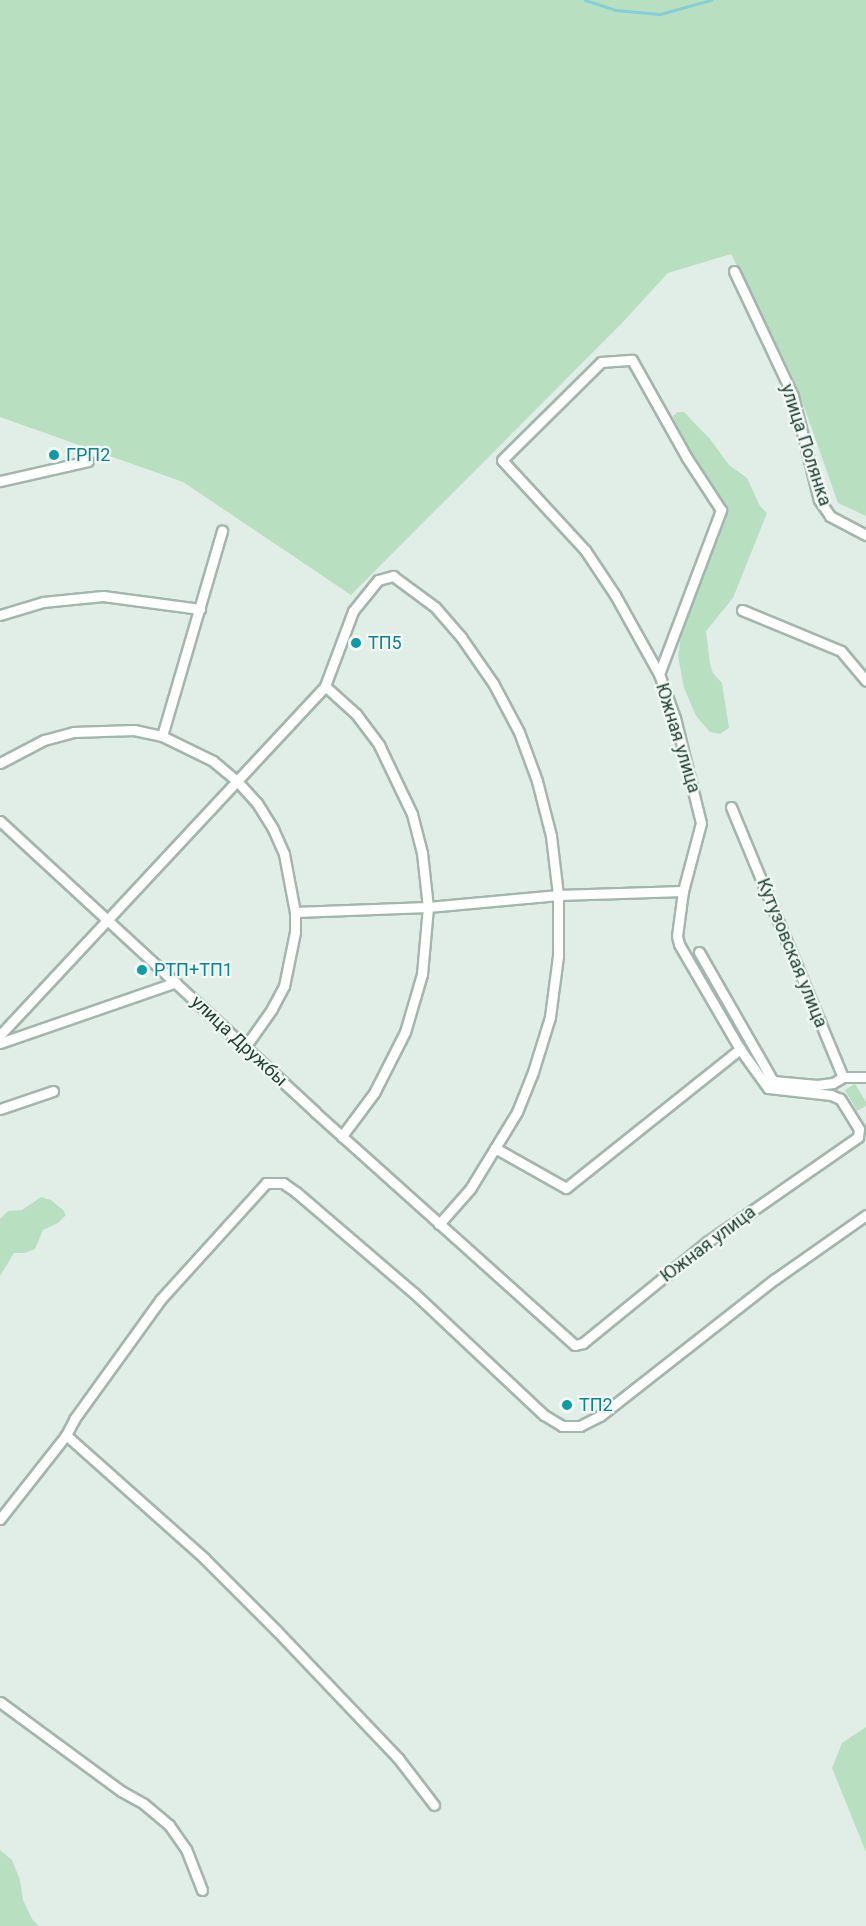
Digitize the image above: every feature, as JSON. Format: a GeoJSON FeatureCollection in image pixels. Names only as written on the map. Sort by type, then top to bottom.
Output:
{"type":"FeatureCollection","features":[{"type":"Feature","properties":{"kind":"street","name":"улица Полянка"},"geometry":{"type":"LineString","coordinates":[[734,271],[793,396],[819,500],[830,516],[866,535]]}},
{"type":"Feature","properties":{"kind":"street","name":"Южная улица"},"geometry":{"type":"LineString","coordinates":[[439,1224],[571,1343],[583,1343],[707,1242],[858,1137],[859,1129],[840,1099],[831,1095],[768,1088],[740,1049],[679,944],[677,936],[683,891],[701,832],[700,809],[675,718],[659,674],[615,595],[585,550],[502,460],[601,362],[632,360],[687,458],[721,510],[659,674]]}},
{"type":"Feature","properties":{"kind":"street"},"geometry":{"type":"LineString","coordinates":[[0,482],[88,461]]}},
{"type":"Feature","properties":{"kind":"street"},"geometry":{"type":"LineString","coordinates":[[162,736],[222,531]]}},
{"type":"Feature","properties":{"kind":"street"},"geometry":{"type":"LineString","coordinates":[[0,1035],[325,686],[354,611],[378,580],[393,576],[435,607],[461,637],[493,683],[519,732],[551,836],[558,895],[558,956],[550,1017],[533,1072],[521,1102],[470,1189],[439,1224]]}},
{"type":"Feature","properties":{"kind":"street"},"geometry":{"type":"LineString","coordinates":[[0,615],[43,602],[103,596],[200,609]]}},
{"type":"Feature","properties":{"kind":"street"},"geometry":{"type":"LineString","coordinates":[[742,610],[841,651],[866,681]]}},
{"type":"Feature","properties":{"kind":"street"},"geometry":{"type":"LineString","coordinates":[[325,686],[356,714],[379,745],[412,814],[422,854],[428,907],[422,974],[405,1032],[374,1093],[342,1136]]}},
{"type":"Feature","properties":{"kind":"street"},"geometry":{"type":"LineString","coordinates":[[0,763],[44,740],[73,732],[134,729],[162,736],[213,761],[237,781],[257,803],[273,829],[290,876],[296,912],[292,950],[284,986],[245,1047]]}},
{"type":"Feature","properties":{"kind":"street","name":"Кутузовская улица"},"geometry":{"type":"LineString","coordinates":[[731,807],[843,1077]]}},
{"type":"Feature","properties":{"kind":"street"},"geometry":{"type":"LineString","coordinates":[[0,821],[176,982]]}},
{"type":"Feature","properties":{"kind":"street"},"geometry":{"type":"LineString","coordinates":[[296,912],[428,907],[558,895],[683,891]]}},
{"type":"Feature","properties":{"kind":"street"},"geometry":{"type":"LineString","coordinates":[[699,952],[773,1081],[817,1085],[833,1083],[843,1077],[866,1077]]}},
{"type":"Feature","properties":{"kind":"street","name":"улица Дружбы"},"geometry":{"type":"LineString","coordinates":[[0,1042],[176,982],[439,1224]]}},
{"type":"Feature","properties":{"kind":"street"},"geometry":{"type":"LineString","coordinates":[[495,1148],[566,1188],[740,1049]]}},
{"type":"Feature","properties":{"kind":"street"},"geometry":{"type":"LineString","coordinates":[[0,1109],[53,1091]]}},
{"type":"Feature","properties":{"kind":"street"},"geometry":{"type":"LineString","coordinates":[[0,1519],[66,1435],[75,1418],[160,1300],[266,1183],[283,1183],[296,1192],[414,1293],[544,1414],[562,1426],[580,1426],[600,1416],[775,1279],[866,1215]]}},
{"type":"Feature","properties":{"kind":"street"},"geometry":{"type":"LineString","coordinates":[[66,1435],[204,1559],[276,1630],[398,1758],[434,1805]]}},
{"type":"Feature","properties":{"kind":"street"},"geometry":{"type":"LineString","coordinates":[[0,1702],[169,1825],[186,1849],[202,1890]]}},
{"type":"Feature","properties":{"kind":"green space"},"geometry":{"type":"Polygon","coordinates":[[[0,0],[866,0],[866,516],[838,503],[796,384],[731,254],[668,273],[621,324],[351,595],[183,482],[0,417],[0,0]]]}},
{"type":"Feature","properties":{"kind":"green space"},"geometry":{"type":"Polygon","coordinates":[[[678,412],[684,412],[710,439],[729,465],[747,478],[760,506],[767,513],[733,598],[706,631],[710,664],[713,673],[722,683],[729,728],[720,734],[710,732],[696,716],[684,688],[678,656],[681,636],[725,518],[724,508],[682,437],[673,416],[678,412]]]}},
{"type":"Feature","properties":{"kind":"green space"},"geometry":{"type":"Polygon","coordinates":[[[855,1084],[866,1102],[866,1106],[857,1111],[845,1090],[855,1084]]]}},
{"type":"Feature","properties":{"kind":"green space"},"geometry":{"type":"Polygon","coordinates":[[[41,1197],[51,1200],[66,1215],[58,1223],[43,1230],[35,1249],[25,1253],[14,1253],[0,1276],[0,1219],[8,1211],[22,1210],[41,1197]]]}},
{"type":"Feature","properties":{"kind":"green space"},"geometry":{"type":"Polygon","coordinates":[[[866,1727],[866,1852],[832,1768],[842,1743],[866,1727]]]}},
{"type":"Feature","properties":{"kind":"green space"},"geometry":{"type":"Polygon","coordinates":[[[0,1850],[12,1860],[20,1880],[23,1900],[32,1919],[39,1926],[0,1926],[0,1850]]]}},
{"type":"Feature","properties":{"kind":"waterway"},"geometry":{"type":"LineString","coordinates":[[585,0],[615,10],[660,14],[711,0]]}},
{"type":"Feature","properties":{"kind":"place","name":"ГРП2"},"geometry":{"type":"Point","coordinates":[54,455]}},
{"type":"Feature","properties":{"kind":"place","name":"ТП5"},"geometry":{"type":"Point","coordinates":[356,643]}},
{"type":"Feature","properties":{"kind":"place","name":"РТП+ТП1"},"geometry":{"type":"Point","coordinates":[142,970]}},
{"type":"Feature","properties":{"kind":"place","name":"ТП2"},"geometry":{"type":"Point","coordinates":[567,1405]}}]}
